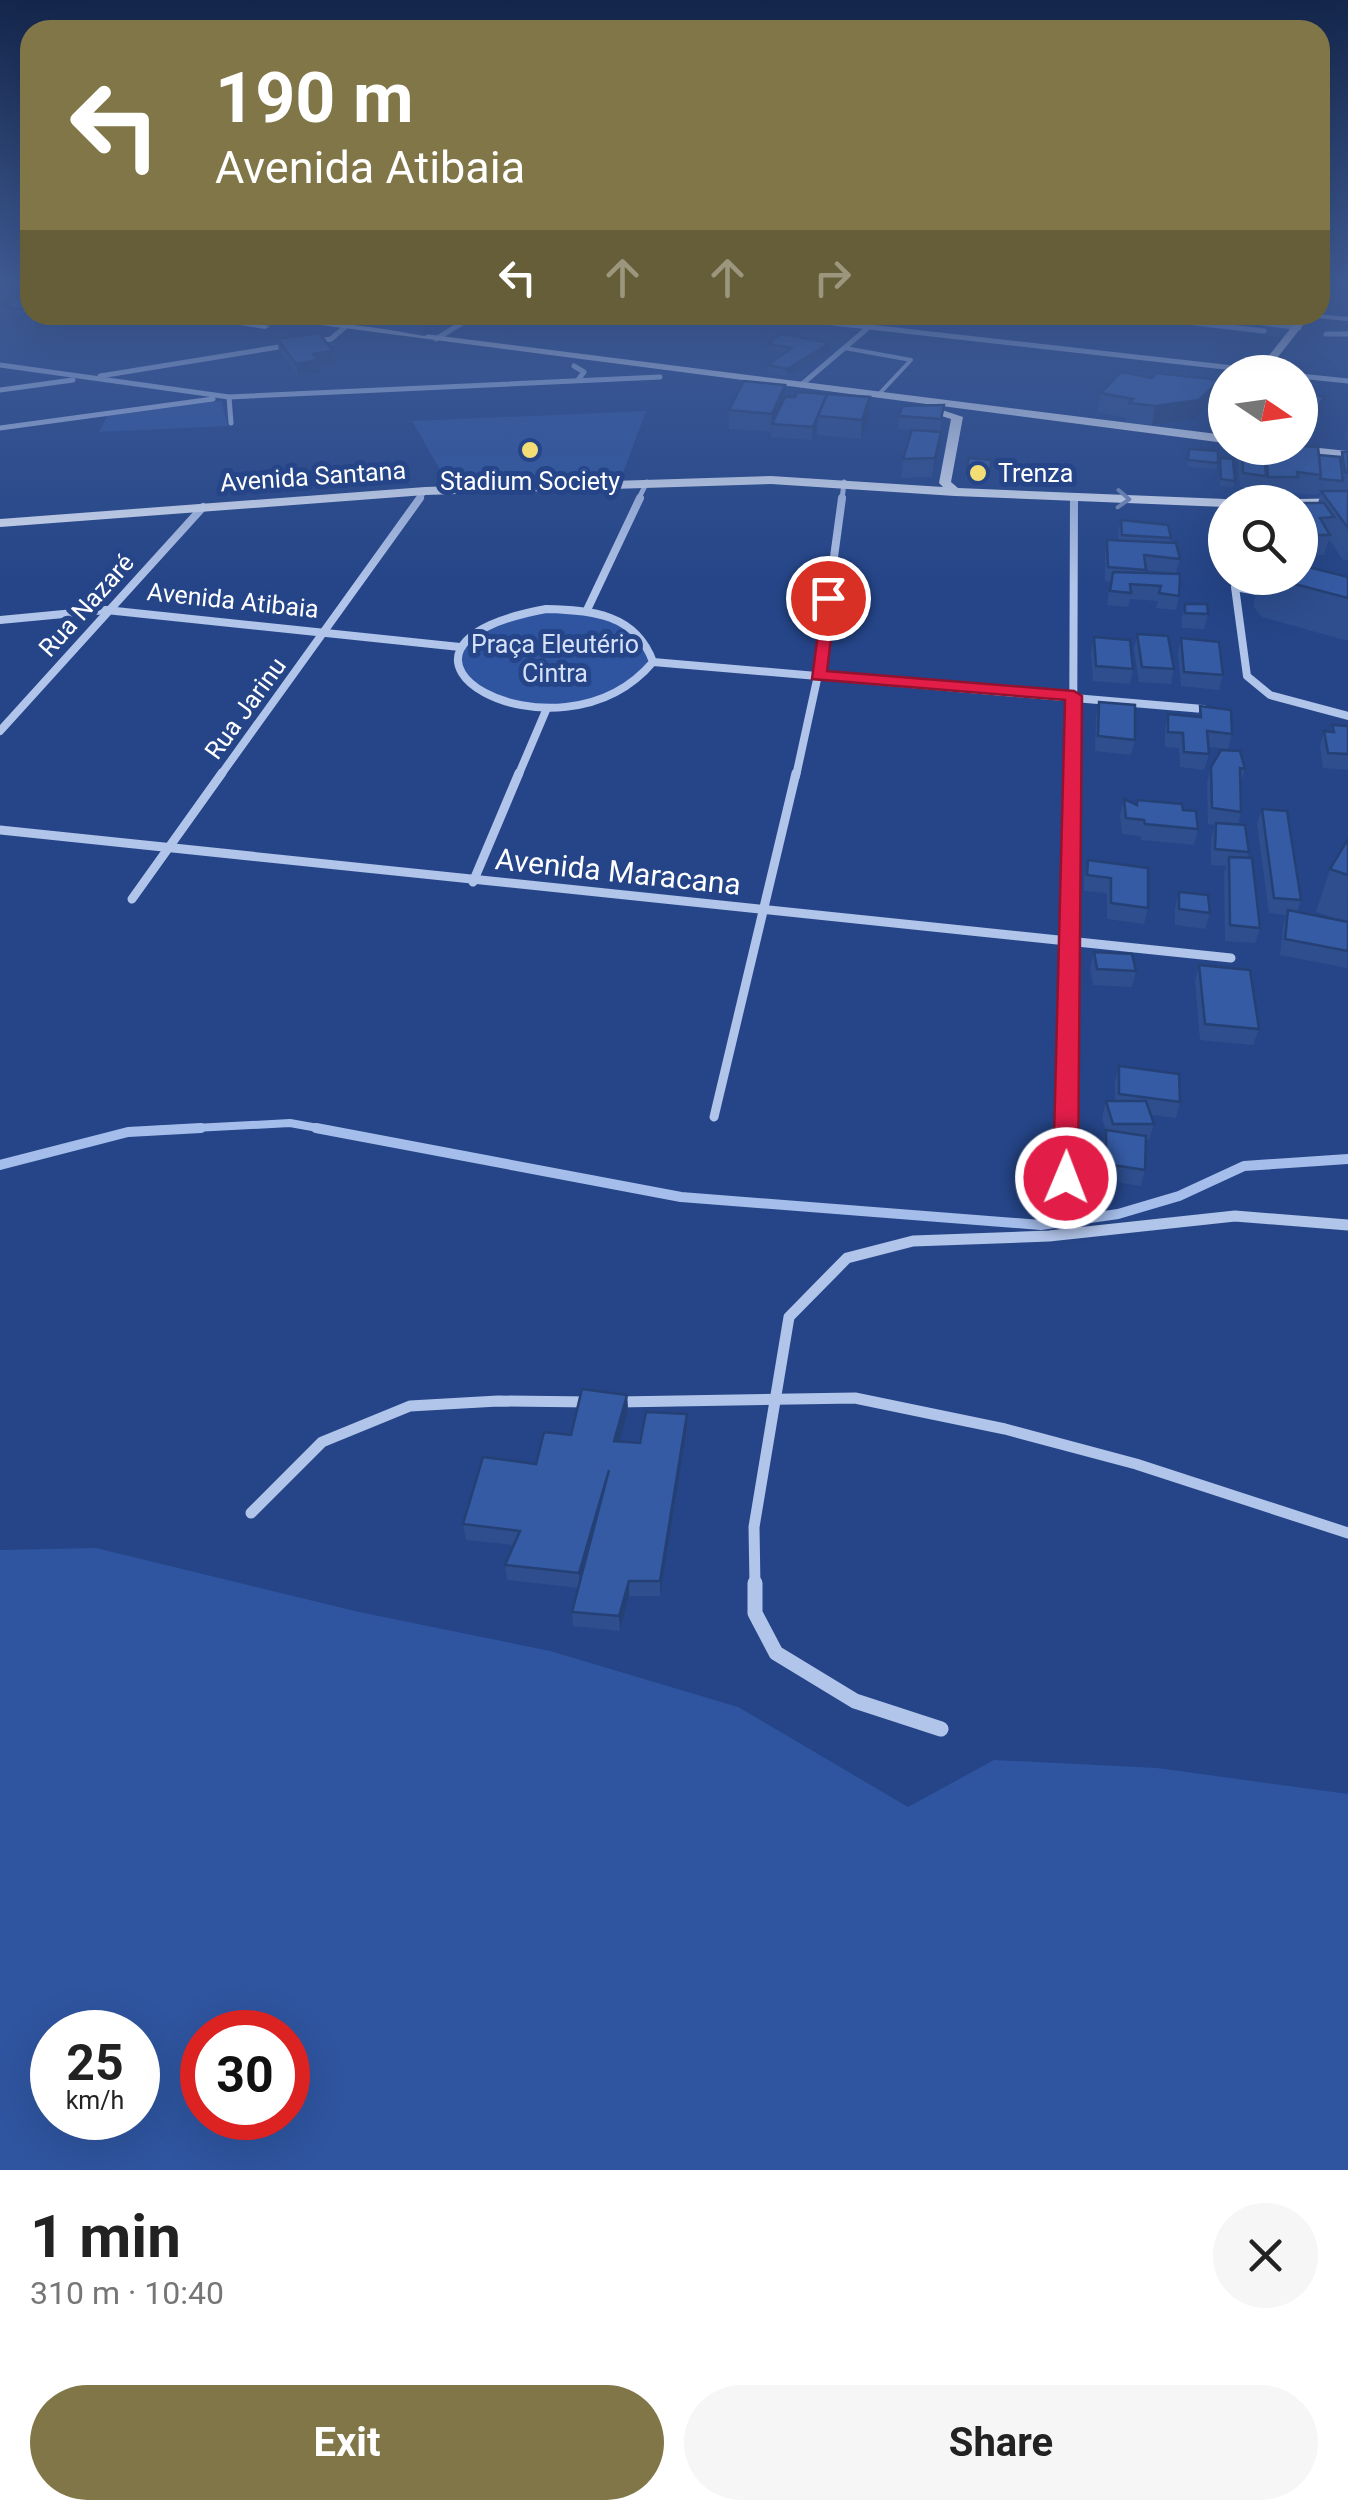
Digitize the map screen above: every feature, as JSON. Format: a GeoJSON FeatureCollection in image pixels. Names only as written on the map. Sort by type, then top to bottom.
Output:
{"type":"FeatureCollection","features":[{"type":"Feature","properties":{"kind":"main road"},"geometry":{"type":"LineString","coordinates":[[729,385],[954,414],[957,421],[950,488]]}},
{"type":"Feature","properties":{"kind":"main road"},"geometry":{"type":"LineString","coordinates":[[803,385],[1208,433]]}},
{"type":"Feature","properties":{"kind":"main road"},"geometry":{"type":"LineString","coordinates":[[957,421],[991,408]]}},
{"type":"Feature","properties":{"kind":"main road"},"geometry":{"type":"LineString","coordinates":[[1318,451],[1348,455]]}},
{"type":"Feature","properties":{"kind":"main road","name":"Avenida Santana"},"geometry":{"type":"LineString","coordinates":[[0,523],[424,490],[647,482],[844,482],[928,490],[1208,502]]}},
{"type":"Feature","properties":{"kind":"main road"},"geometry":{"type":"LineString","coordinates":[[1318,502],[1348,502]]}},
{"type":"Feature","properties":{"kind":"street"},"geometry":{"type":"LineString","coordinates":[[0,390],[34,385]]}},
{"type":"Feature","properties":{"kind":"street"},"geometry":{"type":"LineString","coordinates":[[138,385],[229,398]]}},
{"type":"Feature","properties":{"kind":"street"},"geometry":{"type":"LineString","coordinates":[[0,428],[229,398],[486,385]]}},
{"type":"Feature","properties":{"kind":"street"},"geometry":{"type":"LineString","coordinates":[[229,398],[232,423]]}},
{"type":"Feature","properties":{"kind":"street"},"geometry":{"type":"LineString","coordinates":[[587,610],[647,482]]}},
{"type":"Feature","properties":{"kind":"street"},"geometry":{"type":"LineString","coordinates":[[714,1118],[766,911],[818,675],[844,482]]}},
{"type":"Feature","properties":{"kind":"street","name":"Rua Jarinu"},"geometry":{"type":"LineString","coordinates":[[132,899],[424,490]]}},
{"type":"Feature","properties":{"kind":"street"},"geometry":{"type":"LineString","coordinates":[[1066,1178],[1072,944],[1074,497]]}},
{"type":"Feature","properties":{"kind":"street","name":"Rua Nazaré"},"geometry":{"type":"LineString","coordinates":[[0,731],[202,507]]}},
{"type":"Feature","properties":{"kind":"street"},"geometry":{"type":"LineString","coordinates":[[1280,596],[1235,587],[1247,676],[1270,695],[1348,716]]}},
{"type":"Feature","properties":{"kind":"street","name":"Avenida Atibaia"},"geometry":{"type":"LineString","coordinates":[[0,620],[106,610],[460,648]]}},
{"type":"Feature","properties":{"kind":"street"},"geometry":{"type":"LineString","coordinates":[[587,610],[625,623],[642,635],[653,662],[639,679],[620,692],[593,702],[547,708],[502,701],[478,691],[463,678],[457,663],[460,648],[472,633],[518,614],[587,610]]}},
{"type":"Feature","properties":{"kind":"street"},"geometry":{"type":"LineString","coordinates":[[653,662],[1203,709]]}},
{"type":"Feature","properties":{"kind":"street"},"geometry":{"type":"LineString","coordinates":[[473,882],[547,708]]}},
{"type":"Feature","properties":{"kind":"street","name":"Avenida Maracana"},"geometry":{"type":"LineString","coordinates":[[0,830],[1232,958]]}},
{"type":"Feature","properties":{"kind":"street"},"geometry":{"type":"LineString","coordinates":[[941,1729],[855,1701],[776,1653],[756,1613],[754,1527],[789,1317],[847,1258],[913,1241],[1048,1236],[1235,1216],[1348,1225]]}},
{"type":"Feature","properties":{"kind":"street"},"geometry":{"type":"LineString","coordinates":[[251,1513],[322,1442],[410,1406],[498,1400],[855,1398],[1005,1429],[1136,1464],[1348,1533]]}},
{"type":"Feature","properties":{"kind":"lane"},"geometry":{"type":"LineString","coordinates":[[880,394],[888,385]]}},
{"type":"Feature","properties":{"kind":"green space"},"geometry":{"type":"Polygon","coordinates":[[[221,401],[228,426],[99,432],[108,415],[221,401]]]}},
{"type":"Feature","properties":{"kind":"green space","name":"Stadium Society"},"geometry":{"type":"Polygon","coordinates":[[[646,411],[621,478],[449,485],[412,421],[646,411]]]}},
{"type":"Feature","properties":{"kind":"green space","name":"Praça Eleutério Cintra"},"geometry":{"type":"Polygon","coordinates":[[[546,609],[612,617],[638,633],[653,662],[634,683],[619,692],[560,705],[518,704],[480,690],[463,677],[458,658],[469,635],[493,621],[546,609]]]}},
{"type":"Feature","properties":{"kind":"green space"},"geometry":{"type":"Polygon","coordinates":[[[96,1548],[359,1612],[550,1651],[738,1707],[908,1807],[994,1760],[1157,1768],[1348,1794],[1348,2170],[0,2170],[0,1550],[96,1548]]]}},
{"type":"Feature","properties":{"kind":"building"},"geometry":{"type":"Polygon","coordinates":[[[742,385],[785,385],[772,414],[729,410],[742,385]]]}},
{"type":"Feature","properties":{"kind":"building"},"geometry":{"type":"Polygon","coordinates":[[[1108,385],[1208,385],[1208,391],[1199,400],[1155,406],[1129,403],[1133,399],[1101,393],[1108,385]]]}},
{"type":"Feature","properties":{"kind":"building"},"geometry":{"type":"Polygon","coordinates":[[[797,392],[827,394],[813,427],[772,424],[785,397],[795,397],[797,392]]]}},
{"type":"Feature","properties":{"kind":"building"},"geometry":{"type":"Polygon","coordinates":[[[827,394],[870,397],[862,420],[818,416],[827,394]]]}},
{"type":"Feature","properties":{"kind":"building"},"geometry":{"type":"Polygon","coordinates":[[[944,405],[941,419],[899,416],[902,406],[944,405]]]}},
{"type":"Feature","properties":{"kind":"building"},"geometry":{"type":"Polygon","coordinates":[[[912,430],[941,432],[935,458],[903,459],[912,430]]]}},
{"type":"Feature","properties":{"kind":"building"},"geometry":{"type":"Polygon","coordinates":[[[1318,447],[1321,475],[1297,472],[1298,477],[1268,477],[1267,465],[1318,465],[1318,447]]]}},
{"type":"Feature","properties":{"kind":"building"},"geometry":{"type":"Polygon","coordinates":[[[1189,449],[1208,450],[1208,462],[1188,460],[1189,449]]]}},
{"type":"Feature","properties":{"kind":"building"},"geometry":{"type":"Polygon","coordinates":[[[1342,452],[1348,452],[1348,473],[1345,472],[1342,452]]]}},
{"type":"Feature","properties":{"kind":"building"},"geometry":{"type":"Polygon","coordinates":[[[1319,455],[1340,457],[1343,481],[1320,479],[1319,455]]]}},
{"type":"Feature","properties":{"kind":"building"},"geometry":{"type":"Polygon","coordinates":[[[969,458],[992,460],[989,475],[966,473],[969,458]]]}},
{"type":"Feature","properties":{"kind":"building"},"geometry":{"type":"Polygon","coordinates":[[[1220,465],[1234,465],[1235,481],[1221,479],[1220,465]]]}},
{"type":"Feature","properties":{"kind":"building"},"geometry":{"type":"Polygon","coordinates":[[[1243,465],[1265,465],[1266,476],[1243,473],[1243,465]]]}},
{"type":"Feature","properties":{"kind":"building"},"geometry":{"type":"Polygon","coordinates":[[[1321,491],[1348,491],[1348,528],[1321,491]]]}},
{"type":"Feature","properties":{"kind":"building"},"geometry":{"type":"Polygon","coordinates":[[[1318,503],[1324,503],[1334,517],[1320,518],[1330,535],[1318,535],[1318,503]]]}},
{"type":"Feature","properties":{"kind":"building"},"geometry":{"type":"Polygon","coordinates":[[[1121,520],[1168,525],[1171,538],[1122,535],[1121,520]]]}},
{"type":"Feature","properties":{"kind":"building"},"geometry":{"type":"Polygon","coordinates":[[[1107,540],[1176,543],[1180,559],[1144,555],[1146,570],[1108,567],[1107,540]]]}},
{"type":"Feature","properties":{"kind":"building"},"geometry":{"type":"Polygon","coordinates":[[[1318,570],[1348,577],[1348,598],[1318,590],[1318,570]]]}},
{"type":"Feature","properties":{"kind":"building"},"geometry":{"type":"Polygon","coordinates":[[[1113,572],[1180,574],[1179,596],[1159,593],[1161,586],[1130,584],[1131,593],[1110,591],[1113,572]]]}},
{"type":"Feature","properties":{"kind":"building"},"geometry":{"type":"Polygon","coordinates":[[[1185,604],[1207,604],[1208,614],[1185,613],[1185,604]]]}},
{"type":"Feature","properties":{"kind":"building"},"geometry":{"type":"Polygon","coordinates":[[[1137,634],[1168,636],[1174,669],[1142,667],[1137,634]]]}},
{"type":"Feature","properties":{"kind":"building"},"geometry":{"type":"Polygon","coordinates":[[[1094,637],[1130,640],[1133,669],[1096,666],[1094,637]]]}},
{"type":"Feature","properties":{"kind":"building"},"geometry":{"type":"Polygon","coordinates":[[[1181,638],[1219,642],[1223,675],[1184,672],[1181,638]]]}},
{"type":"Feature","properties":{"kind":"building"},"geometry":{"type":"Polygon","coordinates":[[[1099,702],[1135,705],[1135,740],[1098,736],[1099,702]]]}},
{"type":"Feature","properties":{"kind":"building"},"geometry":{"type":"Polygon","coordinates":[[[1200,706],[1231,710],[1232,734],[1207,731],[1209,754],[1184,752],[1183,733],[1168,732],[1168,714],[1201,717],[1200,706]]]}},
{"type":"Feature","properties":{"kind":"building"},"geometry":{"type":"Polygon","coordinates":[[[1332,725],[1348,726],[1348,754],[1328,753],[1324,731],[1334,732],[1332,725]]]}},
{"type":"Feature","properties":{"kind":"building"},"geometry":{"type":"Polygon","coordinates":[[[1221,750],[1240,751],[1245,769],[1240,768],[1241,812],[1212,808],[1211,767],[1221,750]]]}},
{"type":"Feature","properties":{"kind":"building"},"geometry":{"type":"Polygon","coordinates":[[[1124,799],[1137,805],[1137,800],[1182,804],[1183,810],[1196,811],[1198,829],[1145,824],[1144,820],[1126,818],[1124,799]]]}},
{"type":"Feature","properties":{"kind":"building"},"geometry":{"type":"Polygon","coordinates":[[[1262,809],[1287,811],[1301,900],[1274,898],[1262,809]]]}},
{"type":"Feature","properties":{"kind":"building"},"geometry":{"type":"Polygon","coordinates":[[[1216,823],[1245,825],[1249,852],[1215,849],[1216,823]]]}},
{"type":"Feature","properties":{"kind":"building"},"geometry":{"type":"Polygon","coordinates":[[[1348,839],[1348,875],[1330,869],[1348,839]]]}},
{"type":"Feature","properties":{"kind":"building"},"geometry":{"type":"Polygon","coordinates":[[[1229,857],[1252,858],[1260,928],[1230,925],[1229,857]]]}},
{"type":"Feature","properties":{"kind":"building"},"geometry":{"type":"Polygon","coordinates":[[[1088,860],[1148,868],[1148,908],[1111,903],[1111,878],[1087,875],[1088,860]]]}},
{"type":"Feature","properties":{"kind":"building"},"geometry":{"type":"Polygon","coordinates":[[[1179,892],[1208,895],[1210,913],[1179,909],[1179,892]]]}},
{"type":"Feature","properties":{"kind":"building"},"geometry":{"type":"Polygon","coordinates":[[[1288,910],[1348,922],[1348,951],[1285,939],[1288,910]]]}},
{"type":"Feature","properties":{"kind":"building"},"geometry":{"type":"Polygon","coordinates":[[[1094,952],[1132,954],[1136,971],[1097,969],[1094,952]]]}},
{"type":"Feature","properties":{"kind":"building"},"geometry":{"type":"Polygon","coordinates":[[[1199,965],[1250,970],[1259,1029],[1205,1024],[1199,965]]]}},
{"type":"Feature","properties":{"kind":"building"},"geometry":{"type":"Polygon","coordinates":[[[1119,1066],[1179,1074],[1180,1102],[1119,1094],[1119,1066]]]}},
{"type":"Feature","properties":{"kind":"building"},"geometry":{"type":"Polygon","coordinates":[[[1106,1101],[1146,1101],[1154,1124],[1113,1124],[1106,1101]]]}},
{"type":"Feature","properties":{"kind":"building"},"geometry":{"type":"Polygon","coordinates":[[[1106,1130],[1146,1136],[1145,1170],[1106,1164],[1106,1130]]]}},
{"type":"Feature","properties":{"kind":"building"},"geometry":{"type":"Polygon","coordinates":[[[582,1389],[627,1395],[614,1441],[640,1443],[646,1412],[687,1414],[660,1581],[629,1581],[619,1616],[572,1612],[609,1470],[579,1573],[505,1565],[520,1531],[463,1524],[483,1457],[536,1464],[544,1432],[571,1435],[582,1389]]]}},
{"type":"Feature","properties":{"kind":"waterway"},"geometry":{"type":"LineString","coordinates":[[156,1130],[290,1123],[329,1130]]}},
{"type":"Feature","properties":{"kind":"waterway"},"geometry":{"type":"LineString","coordinates":[[0,1165],[128,1132],[201,1128]]}},
{"type":"Feature","properties":{"kind":"waterway"},"geometry":{"type":"LineString","coordinates":[[316,1128],[681,1197],[1041,1225],[1118,1214],[1179,1196],[1244,1166],[1348,1159]]}},
{"type":"Feature","properties":{"kind":"place","name":"Stadium Society"},"geometry":{"type":"Point","coordinates":[530,450]}},
{"type":"Feature","properties":{"kind":"place","name":"Trenza"},"geometry":{"type":"Point","coordinates":[978,473]}},
{"type":"Feature","properties":{"kind":"route"},"geometry":{"type":"LineString","coordinates":[[828,598],[818,675],[1074,696],[1070,741],[1072,944],[1066,1178]]}}]}
